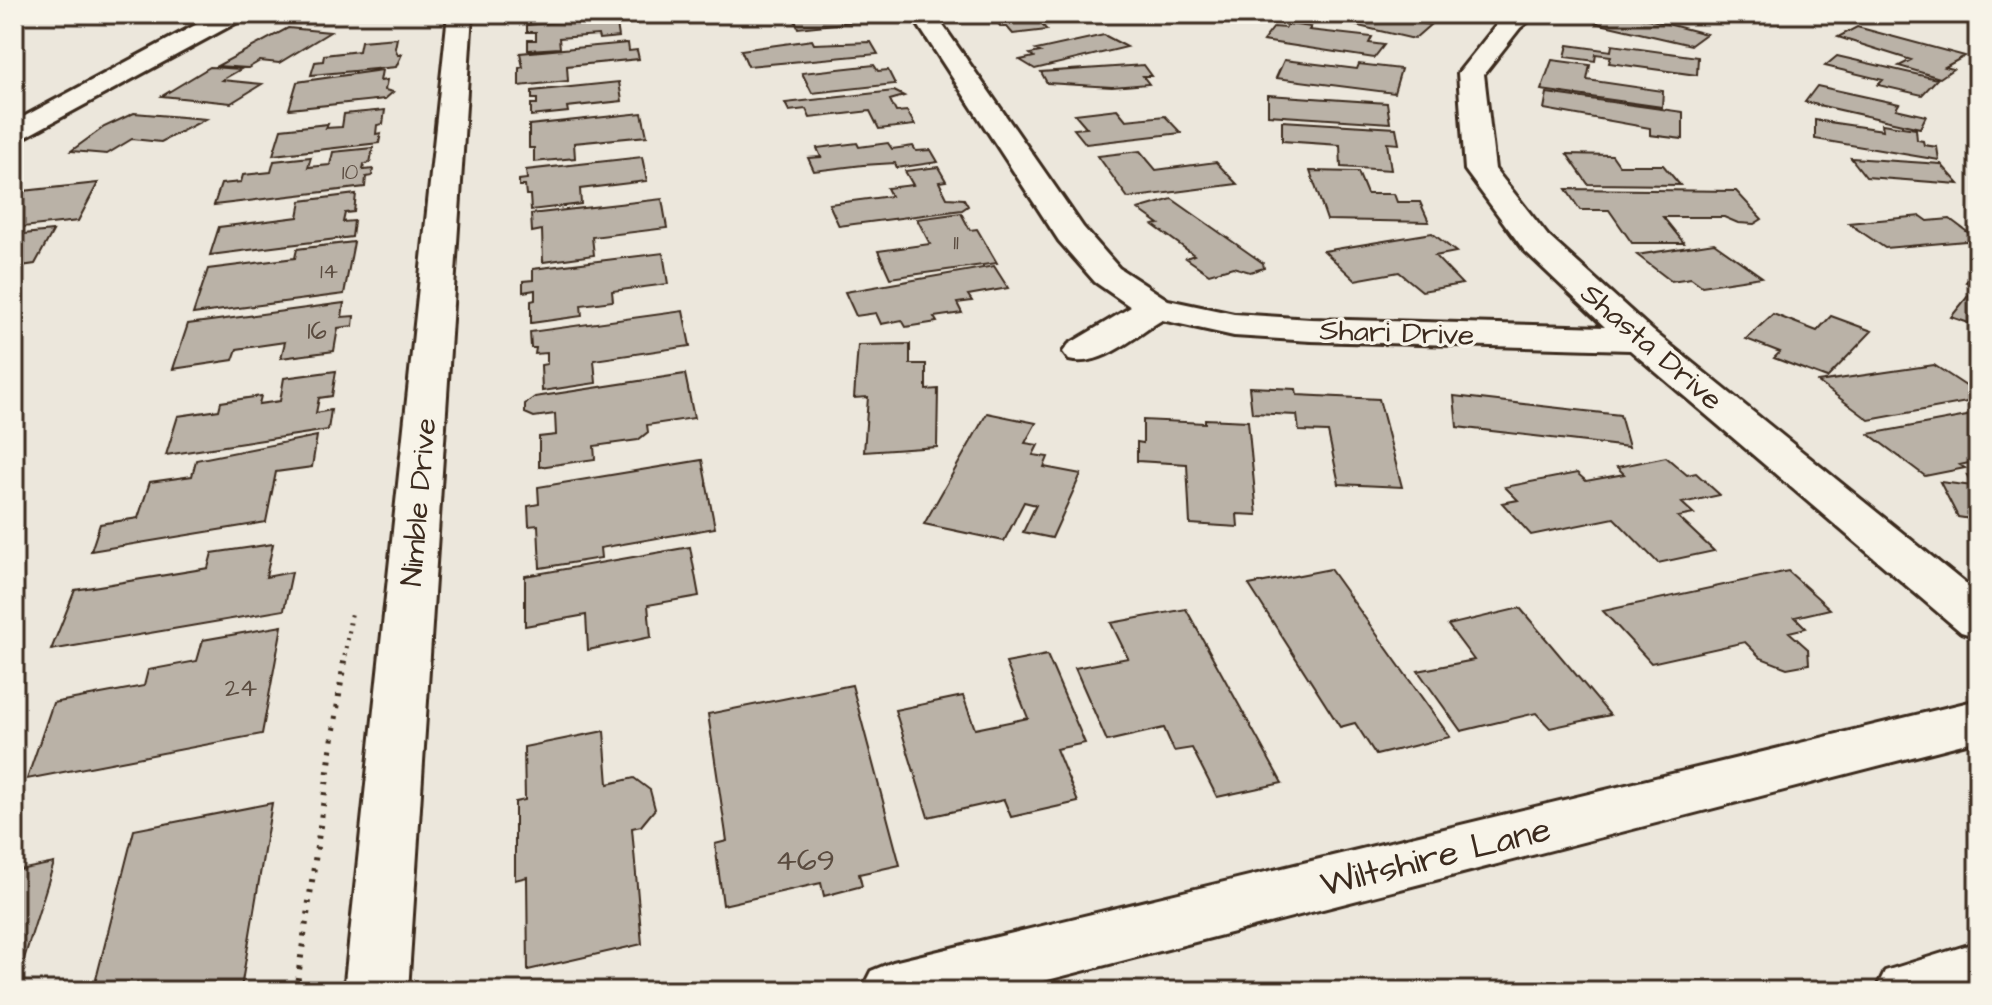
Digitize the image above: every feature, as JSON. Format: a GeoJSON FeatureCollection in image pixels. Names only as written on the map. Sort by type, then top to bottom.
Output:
{"type":"FeatureCollection","features":[{"type":"Feature","properties":{"kind":"street"},"geometry":{"type":"LineString","coordinates":[[14,134],[234,14]]}},
{"type":"Feature","properties":{"kind":"street","name":"Nimble Drive"},"geometry":{"type":"LineString","coordinates":[[376,991],[460,14]]}},
{"type":"Feature","properties":{"kind":"street","name":"Shari Drive"},"geometry":{"type":"LineString","coordinates":[[923,14],[1071,234],[1107,275],[1156,308],[1234,325],[1311,330],[1640,339]]}},
{"type":"Feature","properties":{"kind":"street","name":"Shasta Drive"},"geometry":{"type":"LineString","coordinates":[[1526,14],[1511,23],[1471,73],[1480,170],[1536,243],[1640,339],[1978,620]]}},
{"type":"Feature","properties":{"kind":"street"},"geometry":{"type":"LineString","coordinates":[[1082,352],[1156,308]]}},
{"type":"Feature","properties":{"kind":"street","name":"Wiltshire Lane"},"geometry":{"type":"LineString","coordinates":[[893,991],[1978,720]]}},
{"type":"Feature","properties":{"kind":"street"},"geometry":{"type":"LineString","coordinates":[[1907,991],[1978,970]]}},
{"type":"Feature","properties":{"kind":"building"},"geometry":{"type":"Polygon","coordinates":[[[289,14],[326,14],[314,21],[282,19],[289,14]]]}},
{"type":"Feature","properties":{"kind":"building"},"geometry":{"type":"Polygon","coordinates":[[[859,14],[863,21],[798,28],[793,16],[859,14]]]}},
{"type":"Feature","properties":{"kind":"building"},"geometry":{"type":"Polygon","coordinates":[[[1061,14],[1068,22],[1042,25],[1047,30],[1013,34],[1007,27],[1001,27],[991,15],[1061,14]]]}},
{"type":"Feature","properties":{"kind":"building"},"geometry":{"type":"Polygon","coordinates":[[[1307,14],[1387,14],[1430,25],[1414,39],[1307,14]]]}},
{"type":"Feature","properties":{"kind":"building"},"geometry":{"type":"Polygon","coordinates":[[[1609,14],[1629,14],[1706,34],[1691,45],[1596,23],[1609,14]]]}},
{"type":"Feature","properties":{"kind":"building"},"geometry":{"type":"Polygon","coordinates":[[[616,17],[619,37],[559,38],[560,48],[528,50],[528,40],[536,40],[536,32],[527,32],[527,25],[616,17]]]}},
{"type":"Feature","properties":{"kind":"building"},"geometry":{"type":"Polygon","coordinates":[[[1289,24],[1311,27],[1309,30],[1372,37],[1369,43],[1384,45],[1374,58],[1263,41],[1274,27],[1285,28],[1289,24]]]}},
{"type":"Feature","properties":{"kind":"building"},"geometry":{"type":"Polygon","coordinates":[[[1857,27],[1965,56],[1945,67],[1953,69],[1940,78],[1899,66],[1911,60],[1838,37],[1857,27]]]}},
{"type":"Feature","properties":{"kind":"building"},"geometry":{"type":"Polygon","coordinates":[[[288,28],[330,32],[279,63],[260,61],[248,68],[217,66],[288,28]]]}},
{"type":"Feature","properties":{"kind":"building"},"geometry":{"type":"Polygon","coordinates":[[[1104,35],[1127,47],[1035,69],[1020,60],[1034,57],[1030,54],[1040,52],[1036,50],[1104,35]]]}},
{"type":"Feature","properties":{"kind":"building"},"geometry":{"type":"Polygon","coordinates":[[[397,38],[395,48],[398,55],[402,54],[396,67],[311,75],[315,62],[323,61],[324,55],[359,51],[361,41],[397,38]]]}},
{"type":"Feature","properties":{"kind":"building"},"geometry":{"type":"Polygon","coordinates":[[[812,40],[814,44],[871,42],[878,54],[748,66],[741,50],[812,40]]]}},
{"type":"Feature","properties":{"kind":"building"},"geometry":{"type":"Polygon","coordinates":[[[628,43],[629,51],[637,50],[639,59],[567,66],[568,81],[519,86],[519,68],[523,67],[520,53],[628,43]]]}},
{"type":"Feature","properties":{"kind":"building"},"geometry":{"type":"Polygon","coordinates":[[[1568,45],[1611,51],[1612,45],[1698,57],[1697,75],[1609,63],[1611,56],[1596,54],[1595,61],[1565,57],[1568,45]]]}},
{"type":"Feature","properties":{"kind":"building"},"geometry":{"type":"Polygon","coordinates":[[[1837,56],[1937,79],[1922,95],[1878,85],[1883,80],[1825,66],[1837,56]]]}},
{"type":"Feature","properties":{"kind":"building"},"geometry":{"type":"Polygon","coordinates":[[[1284,60],[1357,69],[1359,64],[1401,69],[1394,93],[1276,78],[1284,60]]]}},
{"type":"Feature","properties":{"kind":"building"},"geometry":{"type":"Polygon","coordinates":[[[1552,60],[1590,65],[1587,80],[1663,91],[1662,107],[1541,90],[1552,60]]]}},
{"type":"Feature","properties":{"kind":"building"},"geometry":{"type":"Polygon","coordinates":[[[874,65],[878,71],[888,70],[895,84],[812,93],[802,73],[874,65]]]}},
{"type":"Feature","properties":{"kind":"building"},"geometry":{"type":"Polygon","coordinates":[[[1144,65],[1152,76],[1143,76],[1149,84],[1112,87],[1047,83],[1041,72],[1144,65]]]}},
{"type":"Feature","properties":{"kind":"building"},"geometry":{"type":"Polygon","coordinates":[[[210,67],[241,69],[222,80],[262,84],[231,103],[162,96],[210,67]]]}},
{"type":"Feature","properties":{"kind":"building"},"geometry":{"type":"Polygon","coordinates":[[[382,70],[380,81],[387,80],[385,90],[393,92],[385,99],[289,109],[297,82],[382,70]]]}},
{"type":"Feature","properties":{"kind":"building"},"geometry":{"type":"Polygon","coordinates":[[[619,82],[622,101],[567,107],[568,112],[531,116],[531,104],[537,104],[537,99],[532,99],[532,91],[619,82]]]}},
{"type":"Feature","properties":{"kind":"building"},"geometry":{"type":"Polygon","coordinates":[[[1817,86],[1899,104],[1896,109],[1926,116],[1920,128],[1805,102],[1817,86]]]}},
{"type":"Feature","properties":{"kind":"building"},"geometry":{"type":"Polygon","coordinates":[[[894,91],[904,96],[890,100],[896,112],[907,111],[915,125],[879,129],[870,111],[810,118],[806,109],[789,111],[785,103],[894,91]]]}},
{"type":"Feature","properties":{"kind":"building"},"geometry":{"type":"Polygon","coordinates":[[[1547,93],[1683,112],[1683,139],[1650,135],[1650,128],[1544,109],[1547,93]]]}},
{"type":"Feature","properties":{"kind":"building"},"geometry":{"type":"Polygon","coordinates":[[[1268,95],[1387,103],[1390,123],[1268,115],[1268,95]]]}},
{"type":"Feature","properties":{"kind":"building"},"geometry":{"type":"Polygon","coordinates":[[[1117,109],[1126,120],[1165,116],[1181,133],[1086,144],[1074,129],[1087,128],[1075,114],[1117,109]]]}},
{"type":"Feature","properties":{"kind":"building"},"geometry":{"type":"Polygon","coordinates":[[[385,110],[383,124],[377,125],[376,134],[381,133],[379,143],[273,155],[281,129],[328,124],[326,128],[342,127],[344,114],[385,110]]]}},
{"type":"Feature","properties":{"kind":"building"},"geometry":{"type":"Polygon","coordinates":[[[134,113],[206,119],[161,142],[132,139],[107,154],[71,151],[104,127],[134,113]]]}},
{"type":"Feature","properties":{"kind":"building"},"geometry":{"type":"Polygon","coordinates":[[[642,113],[647,136],[574,143],[575,158],[534,162],[534,148],[529,148],[529,125],[642,113]]]}},
{"type":"Feature","properties":{"kind":"building"},"geometry":{"type":"Polygon","coordinates":[[[1815,120],[1883,130],[1882,124],[1916,129],[1917,140],[1923,141],[1924,145],[1937,147],[1939,160],[1815,139],[1815,120]]]}},
{"type":"Feature","properties":{"kind":"building"},"geometry":{"type":"Polygon","coordinates":[[[1282,121],[1396,128],[1399,144],[1387,143],[1391,170],[1341,167],[1340,145],[1282,141],[1282,121]]]}},
{"type":"Feature","properties":{"kind":"building"},"geometry":{"type":"Polygon","coordinates":[[[857,143],[859,147],[888,143],[892,149],[913,146],[916,151],[931,150],[938,162],[897,168],[895,163],[814,171],[808,158],[821,157],[817,148],[857,143]]]}},
{"type":"Feature","properties":{"kind":"building"},"geometry":{"type":"Polygon","coordinates":[[[373,148],[370,163],[364,164],[363,170],[373,169],[372,176],[366,177],[365,187],[214,205],[221,184],[241,182],[243,175],[271,172],[274,161],[311,157],[308,167],[330,165],[333,152],[373,148]]]}},
{"type":"Feature","properties":{"kind":"building"},"geometry":{"type":"Polygon","coordinates":[[[1140,151],[1156,170],[1216,162],[1237,184],[1128,198],[1098,156],[1140,151]]]}},
{"type":"Feature","properties":{"kind":"building"},"geometry":{"type":"Polygon","coordinates":[[[1567,154],[1612,155],[1619,165],[1663,165],[1680,185],[1588,184],[1567,154]]]}},
{"type":"Feature","properties":{"kind":"building"},"geometry":{"type":"Polygon","coordinates":[[[642,157],[647,181],[580,189],[581,204],[531,210],[530,195],[526,195],[525,186],[519,186],[519,180],[527,179],[526,170],[642,157]]]}},
{"type":"Feature","properties":{"kind":"building"},"geometry":{"type":"Polygon","coordinates":[[[1851,158],[1941,164],[1959,184],[1866,177],[1851,158]]]}},
{"type":"Feature","properties":{"kind":"building"},"geometry":{"type":"Polygon","coordinates":[[[938,167],[946,181],[939,182],[947,198],[964,199],[968,206],[962,210],[839,226],[829,204],[891,196],[887,188],[913,185],[905,171],[938,167]]]}},
{"type":"Feature","properties":{"kind":"building"},"geometry":{"type":"Polygon","coordinates":[[[1310,171],[1358,172],[1367,194],[1394,194],[1397,202],[1420,202],[1429,222],[1327,220],[1310,171]]]}},
{"type":"Feature","properties":{"kind":"building"},"geometry":{"type":"Polygon","coordinates":[[[98,183],[78,221],[14,228],[14,192],[98,183]]]}},
{"type":"Feature","properties":{"kind":"building"},"geometry":{"type":"Polygon","coordinates":[[[1566,189],[1736,191],[1762,219],[1754,224],[1738,223],[1724,217],[1663,217],[1684,243],[1632,243],[1609,210],[1580,210],[1566,189]]]}},
{"type":"Feature","properties":{"kind":"building"},"geometry":{"type":"Polygon","coordinates":[[[356,194],[354,212],[345,213],[343,222],[354,221],[352,237],[210,255],[219,227],[298,217],[301,201],[356,194]]]}},
{"type":"Feature","properties":{"kind":"building"},"geometry":{"type":"Polygon","coordinates":[[[662,199],[667,228],[592,237],[594,255],[543,262],[542,230],[532,232],[531,214],[662,199]]]}},
{"type":"Feature","properties":{"kind":"building"},"geometry":{"type":"Polygon","coordinates":[[[1172,199],[1263,263],[1264,268],[1250,272],[1233,267],[1209,274],[1186,258],[1194,255],[1153,225],[1159,224],[1138,209],[1172,199]]]}},
{"type":"Feature","properties":{"kind":"building"},"geometry":{"type":"Polygon","coordinates":[[[961,213],[970,230],[977,229],[997,263],[890,278],[878,251],[930,244],[917,219],[961,213]]]}},
{"type":"Feature","properties":{"kind":"building"},"geometry":{"type":"Polygon","coordinates":[[[1921,216],[1928,221],[1950,219],[1978,240],[1885,248],[1848,223],[1921,216]]]}},
{"type":"Feature","properties":{"kind":"building"},"geometry":{"type":"Polygon","coordinates":[[[53,231],[35,264],[14,267],[14,235],[53,231]]]}},
{"type":"Feature","properties":{"kind":"building"},"geometry":{"type":"Polygon","coordinates":[[[1432,233],[1456,252],[1435,256],[1462,284],[1422,291],[1399,272],[1355,280],[1324,251],[1432,233]]]}},
{"type":"Feature","properties":{"kind":"building"},"geometry":{"type":"Polygon","coordinates":[[[354,242],[344,294],[193,314],[208,269],[295,258],[297,249],[354,242]]]}},
{"type":"Feature","properties":{"kind":"building"},"geometry":{"type":"Polygon","coordinates":[[[1714,243],[1762,277],[1702,286],[1691,278],[1671,281],[1637,255],[1714,243]]]}},
{"type":"Feature","properties":{"kind":"building"},"geometry":{"type":"Polygon","coordinates":[[[663,253],[668,284],[612,291],[613,301],[581,305],[582,316],[531,323],[531,301],[535,300],[535,290],[523,292],[523,281],[533,280],[533,269],[663,253]]]}},
{"type":"Feature","properties":{"kind":"building"},"geometry":{"type":"Polygon","coordinates":[[[994,266],[1008,288],[968,295],[972,301],[957,303],[962,313],[934,317],[937,322],[906,327],[902,320],[881,324],[876,313],[856,316],[845,292],[994,266]]]}},
{"type":"Feature","properties":{"kind":"building"},"geometry":{"type":"Polygon","coordinates":[[[1978,268],[1978,326],[1951,317],[1977,285],[1966,282],[1978,268]]]}},
{"type":"Feature","properties":{"kind":"building"},"geometry":{"type":"Polygon","coordinates":[[[344,303],[342,317],[354,316],[353,326],[338,328],[334,351],[281,358],[285,342],[237,349],[233,360],[173,369],[188,324],[344,303]]]}},
{"type":"Feature","properties":{"kind":"building"},"geometry":{"type":"Polygon","coordinates":[[[683,311],[690,346],[594,360],[596,383],[542,391],[541,365],[547,364],[547,353],[535,354],[536,348],[531,348],[530,332],[683,311]]]}},
{"type":"Feature","properties":{"kind":"building"},"geometry":{"type":"Polygon","coordinates":[[[1773,314],[1817,331],[1831,316],[1872,331],[1827,378],[1774,358],[1780,352],[1746,339],[1773,314]]]}},
{"type":"Feature","properties":{"kind":"building"},"geometry":{"type":"Polygon","coordinates":[[[910,344],[910,364],[926,364],[926,390],[938,389],[937,447],[864,452],[868,397],[854,398],[858,345],[910,344]]]}},
{"type":"Feature","properties":{"kind":"building"},"geometry":{"type":"Polygon","coordinates":[[[1934,365],[1978,394],[1978,400],[1869,420],[1818,382],[1934,365]]]}},
{"type":"Feature","properties":{"kind":"building"},"geometry":{"type":"Polygon","coordinates":[[[336,371],[332,396],[319,398],[316,413],[331,410],[328,430],[166,455],[178,416],[219,410],[221,402],[261,396],[259,404],[280,401],[284,378],[336,371]]]}},
{"type":"Feature","properties":{"kind":"building"},"geometry":{"type":"Polygon","coordinates":[[[685,374],[694,418],[647,425],[648,432],[638,440],[594,446],[595,459],[539,467],[539,437],[556,435],[555,414],[534,417],[525,413],[525,404],[535,397],[685,374]]]}},
{"type":"Feature","properties":{"kind":"building"},"geometry":{"type":"Polygon","coordinates":[[[1249,387],[1296,389],[1297,395],[1379,399],[1402,487],[1339,484],[1328,432],[1299,431],[1297,415],[1252,413],[1249,387]]]}},
{"type":"Feature","properties":{"kind":"building"},"geometry":{"type":"Polygon","coordinates":[[[1454,396],[1620,415],[1629,447],[1457,427],[1454,396]]]}},
{"type":"Feature","properties":{"kind":"building"},"geometry":{"type":"Polygon","coordinates":[[[987,413],[1036,423],[1025,443],[1038,445],[1033,455],[1048,457],[1044,467],[1081,474],[1052,538],[1023,532],[1036,505],[1024,502],[1004,541],[924,524],[987,413]]]}},
{"type":"Feature","properties":{"kind":"building"},"geometry":{"type":"Polygon","coordinates":[[[1978,414],[1978,461],[1960,465],[1965,468],[1925,476],[1869,434],[1978,414]]]}},
{"type":"Feature","properties":{"kind":"building"},"geometry":{"type":"Polygon","coordinates":[[[1205,419],[1248,421],[1257,515],[1237,514],[1238,527],[1190,524],[1187,464],[1137,461],[1137,442],[1143,443],[1143,420],[1205,423],[1205,419]]]}},
{"type":"Feature","properties":{"kind":"building"},"geometry":{"type":"Polygon","coordinates":[[[317,436],[312,467],[276,472],[266,522],[91,551],[100,524],[138,518],[150,482],[192,476],[196,460],[317,436]]]}},
{"type":"Feature","properties":{"kind":"building"},"geometry":{"type":"Polygon","coordinates":[[[1666,457],[1687,475],[1696,473],[1720,495],[1682,503],[1694,514],[1678,517],[1714,551],[1658,563],[1614,518],[1531,535],[1502,503],[1518,500],[1505,487],[1577,473],[1586,481],[1624,474],[1617,467],[1666,457]]]}},
{"type":"Feature","properties":{"kind":"building"},"geometry":{"type":"Polygon","coordinates":[[[702,460],[715,528],[600,548],[601,558],[540,568],[538,525],[529,526],[528,506],[539,504],[538,487],[702,460]]]}},
{"type":"Feature","properties":{"kind":"building"},"geometry":{"type":"Polygon","coordinates":[[[1967,475],[1978,477],[1978,520],[1958,517],[1940,482],[1973,486],[1967,475]]]}},
{"type":"Feature","properties":{"kind":"building"},"geometry":{"type":"Polygon","coordinates":[[[273,544],[266,577],[292,572],[284,610],[51,650],[75,590],[208,568],[212,553],[273,544]]]}},
{"type":"Feature","properties":{"kind":"building"},"geometry":{"type":"Polygon","coordinates":[[[690,547],[699,596],[648,605],[651,637],[588,650],[586,615],[525,626],[525,576],[690,547]]]}},
{"type":"Feature","properties":{"kind":"building"},"geometry":{"type":"Polygon","coordinates":[[[1330,569],[1450,737],[1376,755],[1355,723],[1340,727],[1249,585],[1330,569]]]}},
{"type":"Feature","properties":{"kind":"building"},"geometry":{"type":"Polygon","coordinates":[[[1788,571],[1830,609],[1795,617],[1806,628],[1789,632],[1808,649],[1809,664],[1787,668],[1761,658],[1745,642],[1651,663],[1603,611],[1788,571]]]}},
{"type":"Feature","properties":{"kind":"building"},"geometry":{"type":"Polygon","coordinates":[[[1520,608],[1610,715],[1550,728],[1536,713],[1461,731],[1418,671],[1474,660],[1448,625],[1520,608]]]}},
{"type":"Feature","properties":{"kind":"building"},"geometry":{"type":"Polygon","coordinates":[[[1186,609],[1282,783],[1217,797],[1192,748],[1174,751],[1164,728],[1107,741],[1075,668],[1128,658],[1111,623],[1186,609]]]}},
{"type":"Feature","properties":{"kind":"building"},"geometry":{"type":"Polygon","coordinates":[[[282,626],[262,734],[27,779],[53,703],[144,686],[148,670],[197,661],[203,640],[282,626]]]}},
{"type":"Feature","properties":{"kind":"building"},"geometry":{"type":"Polygon","coordinates":[[[1047,655],[1085,743],[1056,749],[1078,802],[1011,817],[1004,800],[928,817],[895,710],[963,696],[975,729],[1028,718],[1006,663],[1047,655]]]}},
{"type":"Feature","properties":{"kind":"building"},"geometry":{"type":"Polygon","coordinates":[[[852,685],[900,865],[859,874],[862,886],[824,896],[821,883],[723,905],[715,844],[727,841],[708,714],[852,685]]]}},
{"type":"Feature","properties":{"kind":"building"},"geometry":{"type":"Polygon","coordinates":[[[604,731],[608,784],[634,778],[650,790],[655,809],[641,826],[632,828],[642,944],[528,970],[527,877],[515,880],[515,802],[525,800],[524,747],[604,731]]]}},
{"type":"Feature","properties":{"kind":"building"},"geometry":{"type":"Polygon","coordinates":[[[272,803],[241,988],[93,991],[134,830],[272,803]]]}},
{"type":"Feature","properties":{"kind":"building"},"geometry":{"type":"Polygon","coordinates":[[[54,863],[14,991],[14,871],[54,863]]]}}]}
